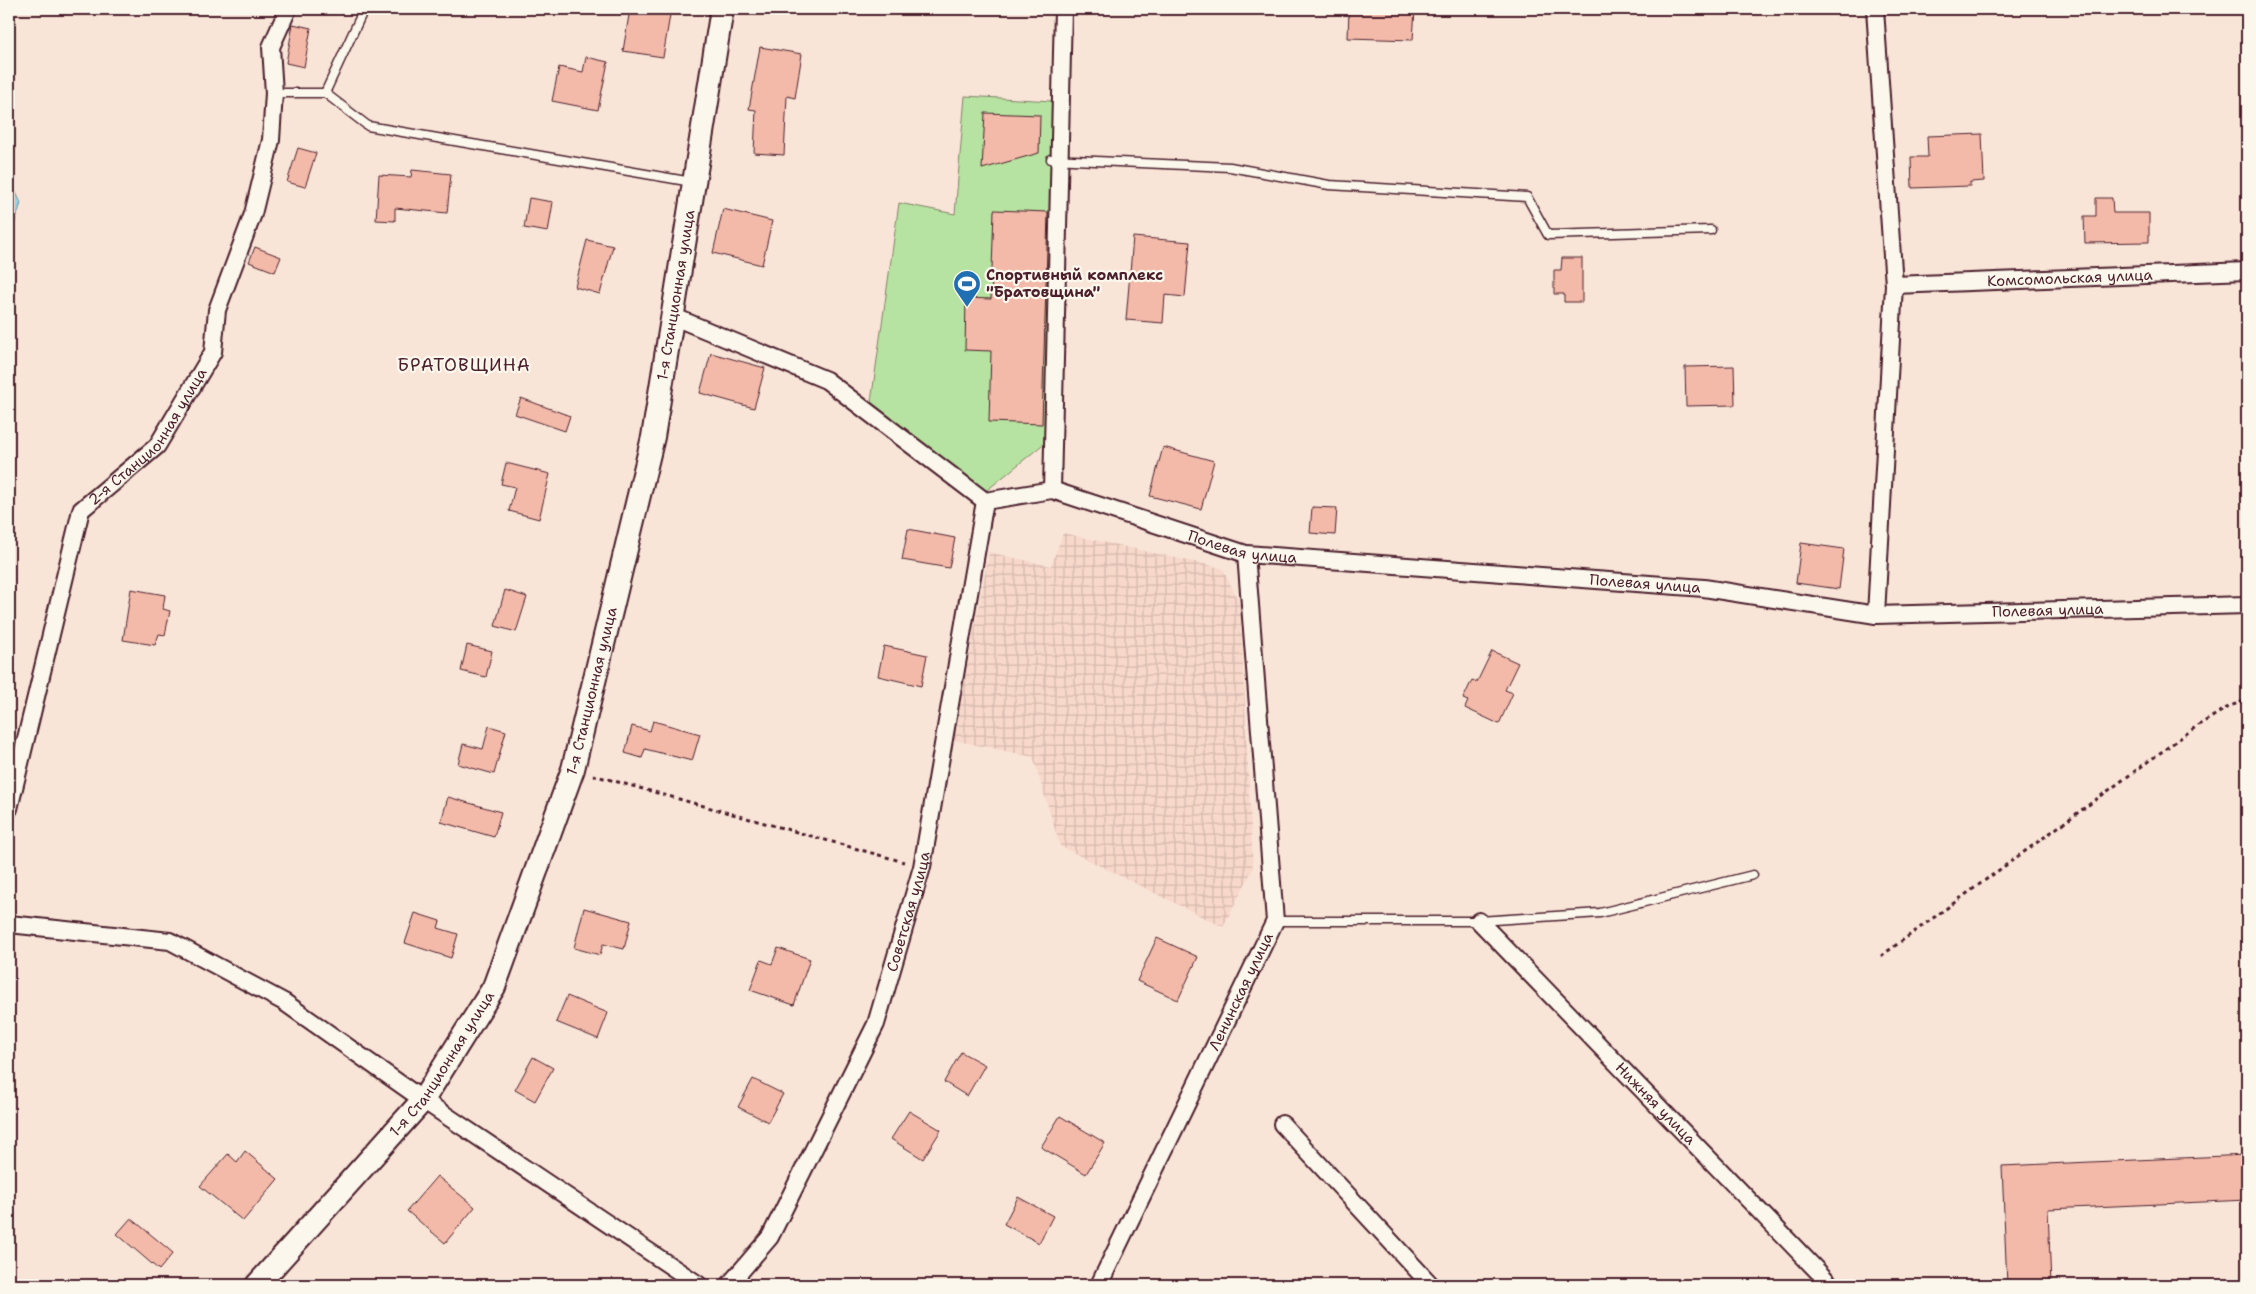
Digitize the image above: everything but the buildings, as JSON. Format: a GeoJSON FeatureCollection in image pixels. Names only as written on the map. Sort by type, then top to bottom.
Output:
{"type":"FeatureCollection","features":[{"type":"Feature","properties":{"kind":"main road","name":"1-я Станционная улица"},"geometry":{"type":"LineString","coordinates":[[256,1285],[423,1100],[494,987],[573,769],[653,437],[722,9]]}},
{"type":"Feature","properties":{"kind":"street","name":"2-я Станционная улица"},"geometry":{"type":"LineString","coordinates":[[9,809],[81,510],[157,446],[212,352],[217,310],[256,205],[271,140],[274,93],[271,47],[288,9]]}},
{"type":"Feature","properties":{"kind":"street"},"geometry":{"type":"LineString","coordinates":[[672,316],[826,380],[985,501],[1052,490],[1055,159],[1063,9]]}},
{"type":"Feature","properties":{"kind":"street"},"geometry":{"type":"LineString","coordinates":[[1875,9],[1894,285],[1876,615]]}},
{"type":"Feature","properties":{"kind":"street","name":"Комсомольская улица"},"geometry":{"type":"LineString","coordinates":[[1894,285],[2247,271]]}},
{"type":"Feature","properties":{"kind":"street","name":"Полевая улица"},"geometry":{"type":"LineString","coordinates":[[1052,490],[1246,554],[1704,588],[1876,615],[2247,605]]}},
{"type":"Feature","properties":{"kind":"street","name":"Советская улица"},"geometry":{"type":"LineString","coordinates":[[729,1285],[770,1237],[876,1024],[922,866],[985,501]]}},
{"type":"Feature","properties":{"kind":"street","name":"Ленинская улица"},"geometry":{"type":"LineString","coordinates":[[1099,1285],[1275,921],[1246,554]]}},
{"type":"Feature","properties":{"kind":"street","name":"Нижняя улица"},"geometry":{"type":"LineString","coordinates":[[1479,921],[1831,1285]]}},
{"type":"Feature","properties":{"kind":"street"},"geometry":{"type":"LineString","coordinates":[[9,924],[170,941],[284,1002],[423,1100],[699,1285]]}},
{"type":"Feature","properties":{"kind":"street"},"geometry":{"type":"LineString","coordinates":[[1282,1124],[1431,1285]]}},
{"type":"Feature","properties":{"kind":"lane"},"geometry":{"type":"LineString","coordinates":[[325,93],[364,9]]}},
{"type":"Feature","properties":{"kind":"lane"},"geometry":{"type":"LineString","coordinates":[[274,93],[325,93],[368,126],[694,182]]}},
{"type":"Feature","properties":{"kind":"lane"},"geometry":{"type":"LineString","coordinates":[[1055,159],[1230,167],[1329,185],[1527,197],[1548,235],[1711,230]]}},
{"type":"Feature","properties":{"kind":"lane"},"geometry":{"type":"LineString","coordinates":[[1275,921],[1479,921],[1600,914],[1753,875]]}},
{"type":"Feature","properties":{"kind":"path"},"geometry":{"type":"LineString","coordinates":[[1881,956],[2197,726],[2230,706],[2247,700]]}},
{"type":"Feature","properties":{"kind":"path"},"geometry":{"type":"LineString","coordinates":[[573,769],[922,866]]}},
{"type":"Feature","properties":{"kind":"shaded area"},"geometry":{"type":"Polygon","coordinates":[[[1063,533],[1222,568],[1240,604],[1253,869],[1223,927],[1060,846],[1033,757],[953,740],[989,552],[1051,566],[1063,533]]]}},
{"type":"Feature","properties":{"kind":"green space","name":"Спортивный комплекс \"Братовщина\""},"geometry":{"type":"Polygon","coordinates":[[[965,96],[1052,101],[1047,441],[986,491],[871,402],[899,203],[955,214],[965,96]]]}},
{"type":"Feature","properties":{"kind":"water"},"geometry":{"type":"Polygon","coordinates":[[[9,178],[21,203],[11,234],[9,276],[9,178]]]}},
{"type":"Feature","properties":{"kind":"place","name":"Спортивный комплекс \"Братовщина\""},"geometry":{"type":"Point","coordinates":[967,308]}},
{"type":"Feature","properties":{"kind":"district","name":"БРАТОВЩИНА"},"geometry":{"type":"Point","coordinates":[464,365]}}]}
